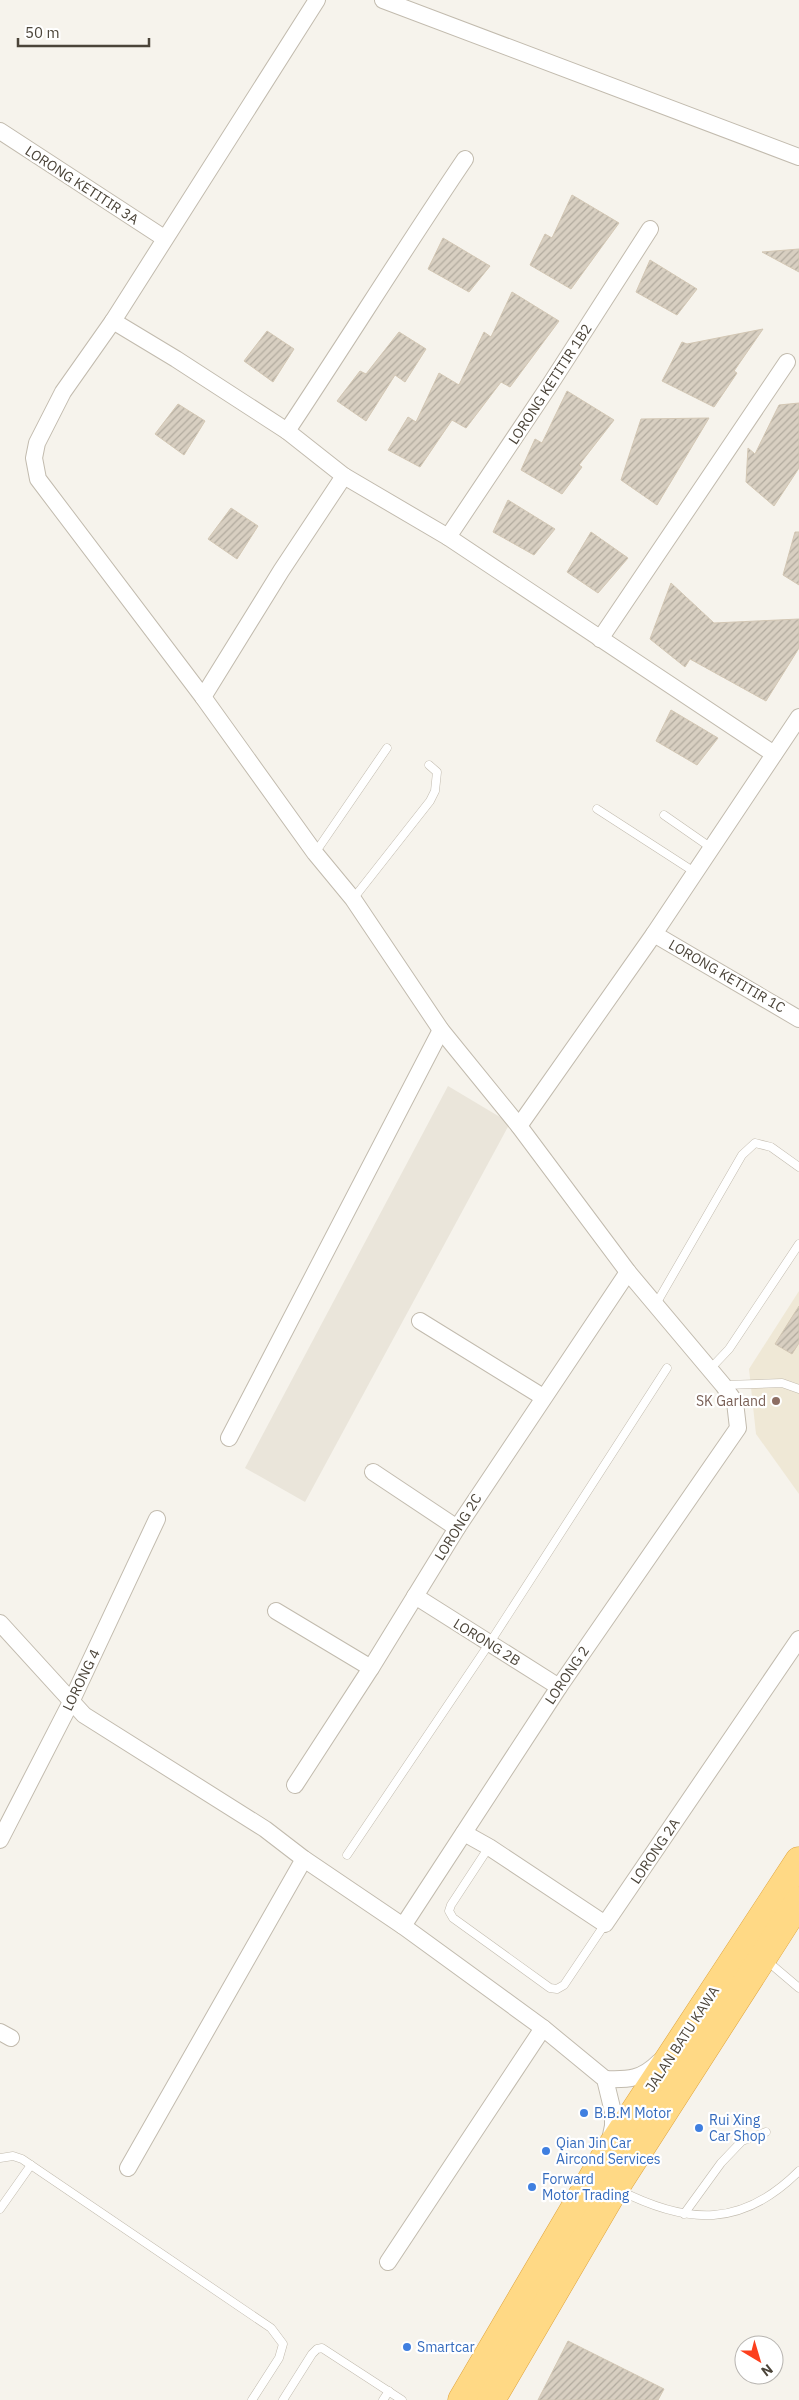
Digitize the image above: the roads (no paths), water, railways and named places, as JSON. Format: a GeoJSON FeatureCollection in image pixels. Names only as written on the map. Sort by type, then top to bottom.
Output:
{"type":"FeatureCollection","features":[{"type":"Feature","properties":{"kind":"highway","name":"JALAN BATU KAWA"},"geometry":{"type":"LineString","coordinates":[[462,2400],[606,2155],[799,1861]]}},
{"type":"Feature","properties":{"kind":"highway","name":"JALAN BATU KAWA"},"geometry":{"type":"LineString","coordinates":[[491,2400],[615,2188],[799,1901]]}},
{"type":"Feature","properties":{"kind":"street"},"geometry":{"type":"LineString","coordinates":[[317,0],[113,321],[63,392],[37,444],[34,458],[38,479],[203,697],[315,853],[353,900],[441,1030],[519,1126],[628,1272],[711,1368],[723,1385]]}},
{"type":"Feature","properties":{"kind":"street"},"geometry":{"type":"LineString","coordinates":[[383,0],[799,157]]}},
{"type":"Feature","properties":{"kind":"street","name":"LORONG KETITIR 3A"},"geometry":{"type":"LineString","coordinates":[[0,131],[164,238]]}},
{"type":"Feature","properties":{"kind":"street"},"geometry":{"type":"LineString","coordinates":[[286,431],[346,343],[406,245],[465,159]]}},
{"type":"Feature","properties":{"kind":"street","name":"LORONG KETITIR 1B2"},"geometry":{"type":"LineString","coordinates":[[448,537],[551,384],[650,229]]}},
{"type":"Feature","properties":{"kind":"street"},"geometry":{"type":"LineString","coordinates":[[113,321],[176,359],[286,431],[344,476],[448,537],[774,754]]}},
{"type":"Feature","properties":{"kind":"street"},"geometry":{"type":"LineString","coordinates":[[600,639],[787,362]]}},
{"type":"Feature","properties":{"kind":"street"},"geometry":{"type":"LineString","coordinates":[[203,697],[281,571],[344,476]]}},
{"type":"Feature","properties":{"kind":"street"},"geometry":{"type":"LineString","coordinates":[[519,1126],[696,873],[710,848],[799,717]]}},
{"type":"Feature","properties":{"kind":"street","name":"LORONG KETITIR 1C"},"geometry":{"type":"LineString","coordinates":[[654,934],[799,1019]]}},
{"type":"Feature","properties":{"kind":"street"},"geometry":{"type":"LineString","coordinates":[[229,1438],[441,1030]]}},
{"type":"Feature","properties":{"kind":"street","name":"LORONG 2C"},"geometry":{"type":"LineString","coordinates":[[295,1785],[371,1668],[456,1528],[628,1272]]}},
{"type":"Feature","properties":{"kind":"street"},"geometry":{"type":"LineString","coordinates":[[420,1321],[543,1397]]}},
{"type":"Feature","properties":{"kind":"street","name":"LORONG 2"},"geometry":{"type":"LineString","coordinates":[[403,1926],[559,1687],[738,1428],[735,1402],[723,1385]]}},
{"type":"Feature","properties":{"kind":"street"},"geometry":{"type":"LineString","coordinates":[[373,1472],[456,1528]]}},
{"type":"Feature","properties":{"kind":"street","name":"LORONG 4"},"geometry":{"type":"LineString","coordinates":[[0,1840],[71,1702],[157,1519]]}},
{"type":"Feature","properties":{"kind":"street","name":"LORONG 2B"},"geometry":{"type":"LineString","coordinates":[[415,1596],[488,1644],[559,1687]]}},
{"type":"Feature","properties":{"kind":"street"},"geometry":{"type":"LineString","coordinates":[[276,1611],[371,1668]]}},
{"type":"Feature","properties":{"kind":"street"},"geometry":{"type":"LineString","coordinates":[[0,1624],[84,1715],[265,1829],[304,1859],[403,1926],[543,2028],[605,2079],[623,2080],[646,2074],[683,2039]]}},
{"type":"Feature","properties":{"kind":"street","name":"LORONG 2A"},"geometry":{"type":"LineString","coordinates":[[605,1924],[799,1639]]}},
{"type":"Feature","properties":{"kind":"street"},"geometry":{"type":"LineString","coordinates":[[464,1833],[489,1847],[605,1924]]}},
{"type":"Feature","properties":{"kind":"street"},"geometry":{"type":"LineString","coordinates":[[128,2168],[304,1859]]}},
{"type":"Feature","properties":{"kind":"street"},"geometry":{"type":"LineString","coordinates":[[388,2262],[543,2028]]}},
{"type":"Feature","properties":{"kind":"street"},"geometry":{"type":"LineString","coordinates":[[605,2079],[613,2112],[613,2126],[606,2155]]}},
{"type":"Feature","properties":{"kind":"lane"},"geometry":{"type":"LineString","coordinates":[[315,853],[386,748]]}},
{"type":"Feature","properties":{"kind":"lane"},"geometry":{"type":"LineString","coordinates":[[353,900],[430,801],[435,792],[437,772],[429,765]]}},
{"type":"Feature","properties":{"kind":"lane"},"geometry":{"type":"LineString","coordinates":[[597,809],[696,873]]}},
{"type":"Feature","properties":{"kind":"lane"},"geometry":{"type":"LineString","coordinates":[[664,815],[710,848]]}},
{"type":"Feature","properties":{"kind":"lane"},"geometry":{"type":"LineString","coordinates":[[656,1304],[742,1155],[756,1143],[771,1147],[799,1167]]}},
{"type":"Feature","properties":{"kind":"lane"},"geometry":{"type":"LineString","coordinates":[[711,1368],[729,1349],[799,1244]]}},
{"type":"Feature","properties":{"kind":"lane"},"geometry":{"type":"LineString","coordinates":[[347,1855],[488,1644],[668,1368]]}},
{"type":"Feature","properties":{"kind":"lane"},"geometry":{"type":"LineString","coordinates":[[723,1385],[782,1383],[799,1389]]}},
{"type":"Feature","properties":{"kind":"lane"},"geometry":{"type":"LineString","coordinates":[[489,1847],[451,1905],[450,1911],[453,1918],[550,1988],[557,1989],[564,1985],[605,1924]]}},
{"type":"Feature","properties":{"kind":"lane"},"geometry":{"type":"LineString","coordinates":[[763,1957],[799,1988]]}},
{"type":"Feature","properties":{"kind":"lane"},"geometry":{"type":"LineString","coordinates":[[684,2214],[721,2163],[742,2141],[766,2132]]}},
{"type":"Feature","properties":{"kind":"lane"},"geometry":{"type":"LineString","coordinates":[[0,2158],[13,2156],[32,2165],[271,2328],[283,2344],[279,2358],[252,2400]]}},
{"type":"Feature","properties":{"kind":"lane"},"geometry":{"type":"LineString","coordinates":[[1,2207],[32,2165]]}},
{"type":"Feature","properties":{"kind":"lane"},"geometry":{"type":"LineString","coordinates":[[615,2188],[649,2206],[684,2214],[720,2216],[753,2206],[781,2188],[799,2171]]}},
{"type":"Feature","properties":{"kind":"lane"},"geometry":{"type":"LineString","coordinates":[[283,2400],[312,2354],[317,2349],[322,2348],[402,2400]]}},
{"type":"Feature","properties":{"kind":"lane"},"geometry":{"type":"LineString","coordinates":[[384,2400],[389,2392]]}},
{"type":"Feature","properties":{"kind":"place","name":"SK Garland"},"geometry":{"type":"Point","coordinates":[776,1401]}},
{"type":"Feature","properties":{"kind":"place","name":"B.B.M Motor"},"geometry":{"type":"Point","coordinates":[584,2113]}},
{"type":"Feature","properties":{"kind":"place","name":"Rui Xing Car Shop"},"geometry":{"type":"Point","coordinates":[699,2128]}},
{"type":"Feature","properties":{"kind":"place","name":"Qian Jin Car Aircond Services"},"geometry":{"type":"Point","coordinates":[546,2151]}},
{"type":"Feature","properties":{"kind":"place","name":"Forward Motor Trading"},"geometry":{"type":"Point","coordinates":[532,2187]}},
{"type":"Feature","properties":{"kind":"place","name":"Smartcar"},"geometry":{"type":"Point","coordinates":[407,2347]}}]}
